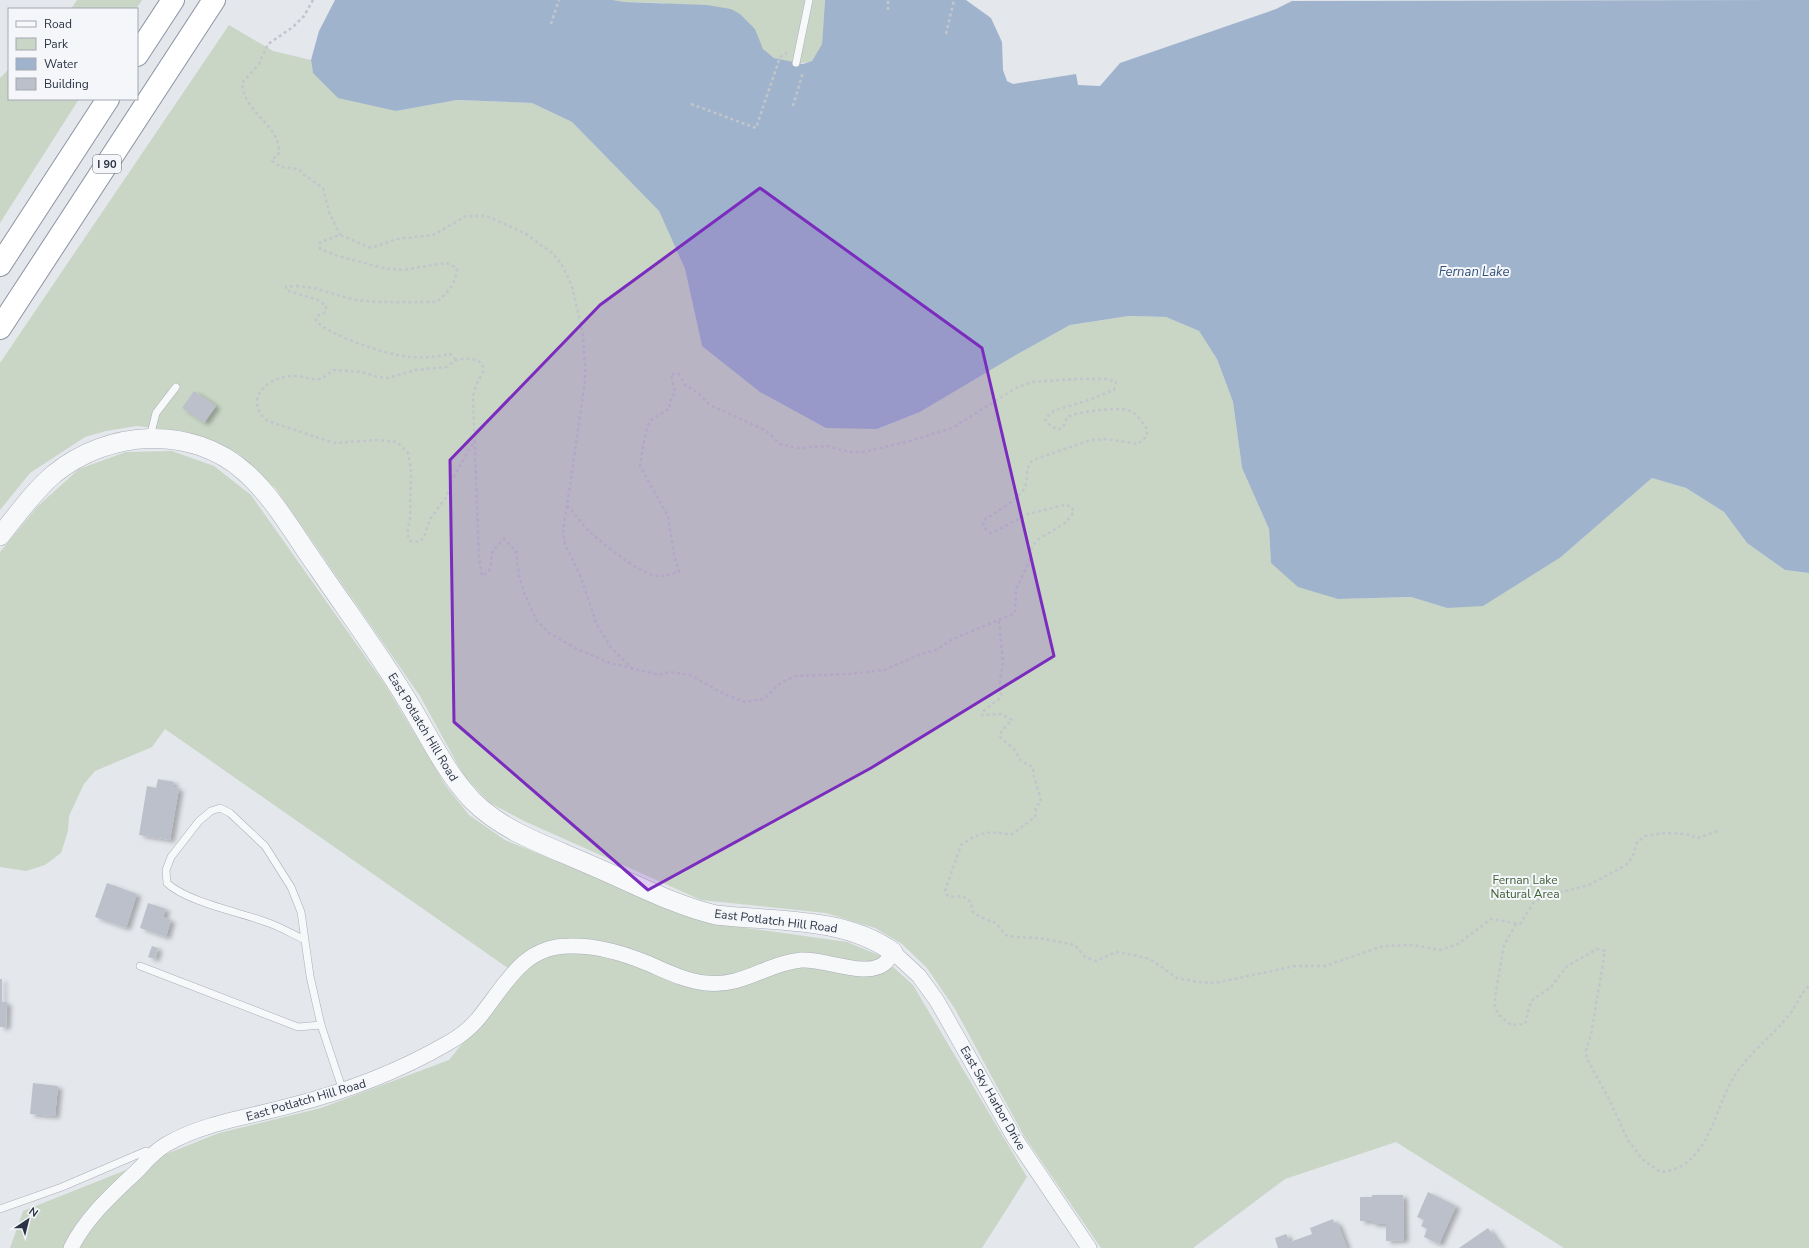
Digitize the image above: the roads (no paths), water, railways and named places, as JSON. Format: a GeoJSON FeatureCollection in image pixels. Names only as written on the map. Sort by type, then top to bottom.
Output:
{"type":"FeatureCollection","features":[{"type":"Feature","properties":{"kind":"highway"},"geometry":{"type":"LineString","coordinates":[[138,53],[173,0]]}},
{"type":"Feature","properties":{"kind":"highway","name":"I 90"},"geometry":{"type":"LineString","coordinates":[[0,328],[214,0]]}},
{"type":"Feature","properties":{"kind":"highway","name":"I 90"},"geometry":{"type":"LineString","coordinates":[[0,265],[107,100]]}},
{"type":"Feature","properties":{"kind":"street","name":"East Potlatch Hill Road"},"geometry":{"type":"LineString","coordinates":[[0,536],[37,491],[53,475],[71,462],[89,452],[107,445],[149,438],[170,439],[209,450],[233,464],[258,484],[391,674],[458,785],[475,803],[492,817],[529,837],[656,894],[701,911],[729,917],[837,928],[873,940],[893,952],[885,963],[875,968],[859,969],[817,960],[803,960],[790,962],[736,982],[721,983],[706,983],[688,980],[646,962],[586,946],[560,946],[532,956],[518,966],[478,1018],[462,1034],[388,1074],[343,1091],[210,1126],[166,1144],[96,1212],[84,1226],[71,1248]]}},
{"type":"Feature","properties":{"kind":"street","name":"East Sky Harbor Drive"},"geometry":{"type":"LineString","coordinates":[[893,952],[919,976],[937,1001],[1014,1137],[1089,1248]]}},
{"type":"Feature","properties":{"kind":"lane"},"geometry":{"type":"LineString","coordinates":[[796,63],[809,0]]}},
{"type":"Feature","properties":{"kind":"lane"},"geometry":{"type":"LineString","coordinates":[[149,438],[156,412],[176,387]]}},
{"type":"Feature","properties":{"kind":"lane"},"geometry":{"type":"LineString","coordinates":[[305,940],[268,922],[194,898],[173,888],[167,883],[166,870],[171,857],[199,821],[211,811],[220,808],[230,813],[265,846],[291,887],[301,912],[305,940],[310,976],[321,1025],[343,1091]]}},
{"type":"Feature","properties":{"kind":"lane"},"geometry":{"type":"LineString","coordinates":[[140,966],[298,1027],[321,1025]]}},
{"type":"Feature","properties":{"kind":"lane"},"geometry":{"type":"LineString","coordinates":[[0,1209],[62,1187],[146,1151],[152,1156]]}},
{"type":"Feature","properties":{"kind":"water","name":"Fernan Lake"},"geometry":{"type":"Polygon","coordinates":[[[335,0],[613,0],[625,2],[707,5],[731,9],[740,14],[755,29],[763,49],[774,58],[803,64],[812,61],[822,44],[825,0],[966,0],[991,18],[1002,42],[1003,70],[1007,81],[1013,84],[1076,74],[1078,85],[1100,86],[1120,63],[1276,9],[1292,1],[1809,0],[1809,573],[1785,570],[1747,543],[1724,512],[1686,488],[1652,478],[1561,557],[1483,606],[1447,608],[1411,597],[1338,599],[1298,587],[1271,563],[1269,529],[1242,468],[1233,402],[1217,359],[1199,331],[1166,317],[1129,316],[1070,325],[920,412],[877,429],[826,428],[760,392],[702,346],[685,269],[659,211],[572,122],[532,103],[457,100],[396,111],[338,98],[313,73],[311,60],[319,31],[335,0]]]}},
{"type":"Feature","properties":{"kind":"park label","name":"Fernan Lake Natural Area"},"geometry":{"type":"Point","coordinates":[1525,887]}}]}
